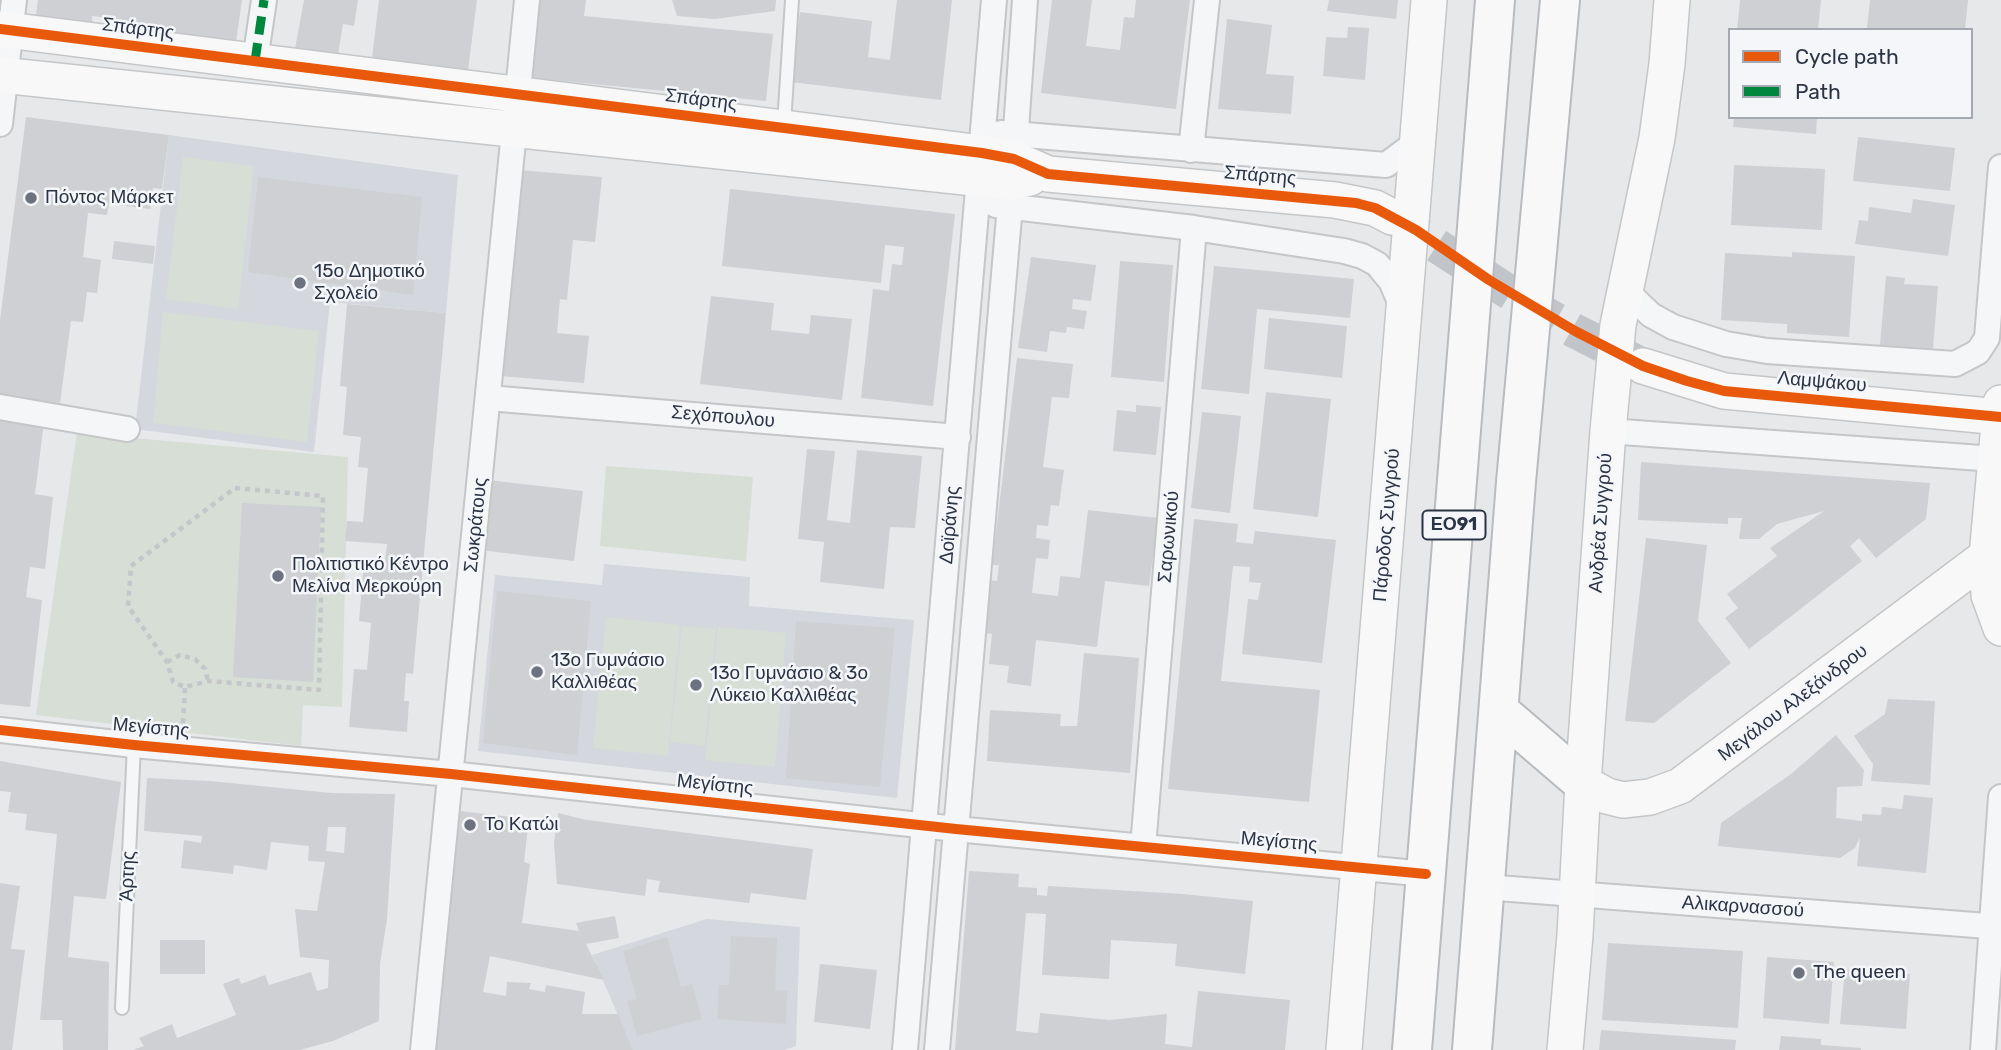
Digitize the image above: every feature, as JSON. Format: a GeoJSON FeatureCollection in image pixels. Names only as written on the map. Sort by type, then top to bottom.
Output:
{"type":"FeatureCollection","features":[{"type":"Feature","properties":{"kind":"highway","name":"ΕΟ91"},"geometry":{"type":"LineString","coordinates":[[1412,1050],[1496,0]]}},
{"type":"Feature","properties":{"kind":"highway","name":"ΕΟ91"},"geometry":{"type":"LineString","coordinates":[[1472,1050],[1517,482],[1560,0]]}},
{"type":"Feature","properties":{"kind":"highway"},"geometry":{"type":"LineString","coordinates":[[1499,711],[1583,783]]}},
{"type":"Feature","properties":{"kind":"street"},"geometry":{"type":"LineString","coordinates":[[255,61],[264,0]]}},
{"type":"Feature","properties":{"kind":"street","name":"Σωκράτους"},"geometry":{"type":"LineString","coordinates":[[423,1050],[527,0]]}},
{"type":"Feature","properties":{"kind":"street","name":"Δοϊράνης"},"geometry":{"type":"LineString","coordinates":[[937,1050],[956,829],[997,168],[994,0]]}},
{"type":"Feature","properties":{"kind":"street","name":"Δοϊράνης"},"geometry":{"type":"LineString","coordinates":[[905,1050],[958,436],[997,168],[1026,0]]}},
{"type":"Feature","properties":{"kind":"street"},"geometry":{"type":"LineString","coordinates":[[1191,150],[1207,0]]}},
{"type":"Feature","properties":{"kind":"street","name":"Πάροδος Συγγρού"},"geometry":{"type":"LineString","coordinates":[[1344,1050],[1429,0]]}},
{"type":"Feature","properties":{"kind":"street","name":"Ανδρέα Συγγρού"},"geometry":{"type":"LineString","coordinates":[[1565,1050],[1608,431],[1618,325],[1662,110],[1672,0]]}},
{"type":"Feature","properties":{"kind":"street"},"geometry":{"type":"LineString","coordinates":[[0,124],[8,20]]}},
{"type":"Feature","properties":{"kind":"street","name":"Σπάρτης"},"geometry":{"type":"LineString","coordinates":[[8,20],[255,61],[784,128],[997,168],[1194,228],[1362,256],[1377,264],[1391,281],[1404,313]]}},
{"type":"Feature","properties":{"kind":"street","name":"Σπάρτης"},"geometry":{"type":"LineString","coordinates":[[3,76],[515,129],[997,168],[1335,200],[1365,205],[1392,216]]}},
{"type":"Feature","properties":{"kind":"street","name":"Σπάρτης"},"geometry":{"type":"LineString","coordinates":[[997,168],[1191,150],[1386,165],[1418,141]]}},
{"type":"Feature","properties":{"kind":"street","name":"Λαμψάκου"},"geometry":{"type":"LineString","coordinates":[[1625,290],[1651,315],[1673,327],[1747,348],[1944,365],[1962,361],[1978,352],[1987,338],[2001,167]]}},
{"type":"Feature","properties":{"kind":"street","name":"Σαρωνικού"},"geometry":{"type":"LineString","coordinates":[[1143,847],[1194,228]]}},
{"type":"Feature","properties":{"kind":"street","name":"Λαμψάκου"},"geometry":{"type":"LineString","coordinates":[[1643,366],[1724,391],[2001,412]]}},
{"type":"Feature","properties":{"kind":"street","name":"Σεχόπουλου"},"geometry":{"type":"LineString","coordinates":[[488,398],[958,436]]}},
{"type":"Feature","properties":{"kind":"street"},"geometry":{"type":"LineString","coordinates":[[0,407],[127,429]]}},
{"type":"Feature","properties":{"kind":"street"},"geometry":{"type":"LineString","coordinates":[[2001,412],[1987,556],[1989,595],[2001,628]]}},
{"type":"Feature","properties":{"kind":"street"},"geometry":{"type":"LineString","coordinates":[[1608,431],[1995,459]]}},
{"type":"Feature","properties":{"kind":"street","name":"Μεγάλου Αλεξάνδρου"},"geometry":{"type":"LineString","coordinates":[[1583,783],[1607,796],[1623,800],[1650,797],[1680,786],[1987,556]]}},
{"type":"Feature","properties":{"kind":"street","name":"Μεγίστης"},"geometry":{"type":"LineString","coordinates":[[0,730],[451,774],[956,829],[1426,874]]}},
{"type":"Feature","properties":{"kind":"street"},"geometry":{"type":"LineString","coordinates":[[1983,1050],[1996,927],[2001,797]]}},
{"type":"Feature","properties":{"kind":"street","name":"Αλικαρνασσού"},"geometry":{"type":"LineString","coordinates":[[1485,887],[1996,927]]}},
{"type":"Feature","properties":{"kind":"lane"},"geometry":{"type":"LineString","coordinates":[[784,128],[792,0]]}},
{"type":"Feature","properties":{"kind":"lane","name":"Άρτης"},"geometry":{"type":"LineString","coordinates":[[122,1008],[134,745]]}},
{"type":"Feature","properties":{"kind":"path"},"geometry":{"type":"LineString","coordinates":[[235,488],[323,496],[319,690],[208,681],[185,687],[173,682],[167,662],[128,606],[131,566],[235,488]]}},
{"type":"Feature","properties":{"kind":"path"},"geometry":{"type":"LineString","coordinates":[[167,662],[180,655],[195,659],[205,669],[208,681]]}},
{"type":"Feature","properties":{"kind":"path"},"geometry":{"type":"LineString","coordinates":[[181,748],[185,687]]}},
{"type":"Feature","properties":{"kind":"shaded area","name":"15ο Δημοτικό Σχολείο"},"geometry":{"type":"Polygon","coordinates":[[[169,135],[458,175],[446,313],[330,302],[314,452],[135,429],[169,135]]]}},
{"type":"Feature","properties":{"kind":"shaded area"},"geometry":{"type":"Polygon","coordinates":[[[183,157],[254,166],[238,309],[166,299],[183,157]]]}},
{"type":"Feature","properties":{"kind":"shaded area"},"geometry":{"type":"Polygon","coordinates":[[[163,312],[319,331],[307,442],[153,423],[163,312]]]}},
{"type":"Feature","properties":{"kind":"shaded area"},"geometry":{"type":"Polygon","coordinates":[[[77,433],[348,457],[342,707],[303,705],[301,746],[36,715],[77,433]]]}},
{"type":"Feature","properties":{"kind":"shaded area"},"geometry":{"type":"Polygon","coordinates":[[[606,466],[753,477],[746,561],[600,546],[606,466]]]}},
{"type":"Feature","properties":{"kind":"shaded area","name":"13ο Γυμνάσιο & 3ο Λύκειο Καλλιθέας"},"geometry":{"type":"Polygon","coordinates":[[[604,564],[750,577],[749,606],[914,620],[897,798],[478,751],[495,575],[602,585],[604,564]]]}},
{"type":"Feature","properties":{"kind":"shaded area"},"geometry":{"type":"Polygon","coordinates":[[[606,617],[680,625],[668,756],[593,748],[606,617]]]}},
{"type":"Feature","properties":{"kind":"shaded area"},"geometry":{"type":"Polygon","coordinates":[[[682,626],[716,629],[705,746],[670,742],[682,626]]]}},
{"type":"Feature","properties":{"kind":"shaded area"},"geometry":{"type":"Polygon","coordinates":[[[718,627],[786,633],[775,767],[705,760],[718,627]]]}},
{"type":"Feature","properties":{"kind":"shaded area"},"geometry":{"type":"Polygon","coordinates":[[[707,919],[800,927],[796,1046],[784,1050],[633,1050],[592,955],[707,919]]]}},
{"type":"Feature","properties":{"kind":"building"},"geometry":{"type":"Polygon","coordinates":[[[38,0],[242,0],[235,49],[119,30],[120,20],[92,16],[93,31],[35,21],[38,0]]]}},
{"type":"Feature","properties":{"kind":"building"},"geometry":{"type":"Polygon","coordinates":[[[304,0],[358,0],[354,26],[343,24],[337,61],[294,54],[304,0]]]}},
{"type":"Feature","properties":{"kind":"building"},"geometry":{"type":"Polygon","coordinates":[[[379,0],[477,0],[468,70],[372,58],[379,0]]]}},
{"type":"Feature","properties":{"kind":"building"},"geometry":{"type":"Polygon","coordinates":[[[530,0],[586,0],[584,16],[773,34],[766,101],[522,77],[530,0]]]}},
{"type":"Feature","properties":{"kind":"building"},"geometry":{"type":"Polygon","coordinates":[[[672,0],[776,0],[775,11],[715,19],[677,16],[672,0]]]}},
{"type":"Feature","properties":{"kind":"building"},"geometry":{"type":"Polygon","coordinates":[[[897,0],[952,0],[941,100],[791,82],[800,12],[872,21],[868,57],[890,60],[897,0]]]}},
{"type":"Feature","properties":{"kind":"building"},"geometry":{"type":"Polygon","coordinates":[[[1052,0],[1092,0],[1086,46],[1120,50],[1124,17],[1134,18],[1136,0],[1190,0],[1176,109],[1041,93],[1052,0]]]}},
{"type":"Feature","properties":{"kind":"building"},"geometry":{"type":"Polygon","coordinates":[[[1329,0],[1398,0],[1396,19],[1327,11],[1329,0]]]}},
{"type":"Feature","properties":{"kind":"building"},"geometry":{"type":"Polygon","coordinates":[[[1740,0],[1821,0],[1818,28],[1737,28],[1740,0]]]}},
{"type":"Feature","properties":{"kind":"building"},"geometry":{"type":"Polygon","coordinates":[[[1870,0],[1968,0],[1965,28],[1867,28],[1870,0]]]}},
{"type":"Feature","properties":{"kind":"building"},"geometry":{"type":"Polygon","coordinates":[[[1227,19],[1272,25],[1266,74],[1294,76],[1291,114],[1218,109],[1227,19]]]}},
{"type":"Feature","properties":{"kind":"building"},"geometry":{"type":"Polygon","coordinates":[[[1348,27],[1369,28],[1365,80],[1323,76],[1326,37],[1347,38],[1348,27]]]}},
{"type":"Feature","properties":{"kind":"building"},"geometry":{"type":"Polygon","coordinates":[[[26,117],[169,135],[162,189],[153,188],[150,209],[109,204],[107,215],[88,213],[83,257],[101,260],[97,293],[87,292],[83,322],[71,321],[60,403],[0,395],[0,320],[26,117]]]}},
{"type":"Feature","properties":{"kind":"building"},"geometry":{"type":"Polygon","coordinates":[[[1734,119],[1817,119],[1816,134],[1733,127],[1734,119]]]}},
{"type":"Feature","properties":{"kind":"building"},"geometry":{"type":"Polygon","coordinates":[[[1858,137],[1955,148],[1950,191],[1853,181],[1858,137]]]}},
{"type":"Feature","properties":{"kind":"building"},"geometry":{"type":"Polygon","coordinates":[[[1734,165],[1825,169],[1822,230],[1731,225],[1734,165]]]}},
{"type":"Feature","properties":{"kind":"building"},"geometry":{"type":"Polygon","coordinates":[[[519,170],[602,177],[595,242],[573,240],[567,300],[560,299],[557,333],[589,336],[584,383],[500,376],[519,170]]]}},
{"type":"Feature","properties":{"kind":"building"},"geometry":{"type":"Polygon","coordinates":[[[258,177],[422,197],[413,295],[248,272],[258,177]]]}},
{"type":"Feature","properties":{"kind":"building"},"geometry":{"type":"Polygon","coordinates":[[[730,189],[955,214],[933,406],[861,398],[873,289],[889,291],[892,264],[902,265],[904,247],[885,245],[881,283],[722,266],[730,189]]]}},
{"type":"Feature","properties":{"kind":"building"},"geometry":{"type":"Polygon","coordinates":[[[1913,199],[1955,205],[1948,256],[1855,244],[1859,220],[1868,221],[1869,207],[1911,213],[1913,199]]]}},
{"type":"Feature","properties":{"kind":"building"},"geometry":{"type":"Polygon","coordinates":[[[114,241],[155,246],[153,264],[112,259],[114,241]]]}},
{"type":"Feature","properties":{"kind":"building"},"geometry":{"type":"Polygon","coordinates":[[[1792,252],[1855,256],[1849,337],[1787,333],[1787,324],[1721,320],[1725,253],[1792,257],[1792,252]]]}},
{"type":"Feature","properties":{"kind":"building"},"geometry":{"type":"Polygon","coordinates":[[[1031,257],[1096,265],[1091,301],[1073,299],[1072,309],[1087,311],[1084,329],[1067,327],[1066,333],[1050,331],[1047,352],[1018,348],[1031,257]]]}},
{"type":"Feature","properties":{"kind":"building"},"geometry":{"type":"Polygon","coordinates":[[[1120,261],[1173,265],[1164,382],[1111,377],[1120,261]]]}},
{"type":"Feature","properties":{"kind":"building"},"geometry":{"type":"Polygon","coordinates":[[[1214,266],[1354,279],[1350,318],[1257,309],[1249,394],[1201,389],[1214,266]]]}},
{"type":"Feature","properties":{"kind":"building"},"geometry":{"type":"Polygon","coordinates":[[[1886,276],[1905,278],[1904,284],[1938,286],[1933,349],[1880,345],[1886,276]]]}},
{"type":"Feature","properties":{"kind":"building"},"geometry":{"type":"Polygon","coordinates":[[[711,296],[774,303],[771,330],[809,334],[811,315],[852,319],[842,400],[700,384],[711,296]]]}},
{"type":"Feature","properties":{"kind":"building"},"geometry":{"type":"Polygon","coordinates":[[[347,304],[446,313],[413,674],[406,673],[404,701],[409,701],[407,732],[349,727],[354,669],[367,670],[371,623],[359,621],[364,562],[385,563],[387,544],[345,541],[347,521],[363,522],[368,468],[358,467],[361,437],[343,435],[347,387],[340,386],[347,304]]]}},
{"type":"Feature","properties":{"kind":"building"},"geometry":{"type":"Polygon","coordinates":[[[1269,318],[1347,326],[1342,378],[1264,369],[1269,318]]]}},
{"type":"Feature","properties":{"kind":"building"},"geometry":{"type":"Polygon","coordinates":[[[1017,358],[1073,364],[1069,398],[1052,397],[1043,467],[1064,470],[1059,506],[1051,505],[1048,526],[1037,525],[1036,538],[1050,540],[1048,559],[1036,558],[1032,593],[1058,596],[1060,576],[1080,578],[1088,510],[1158,518],[1149,586],[1105,581],[1097,647],[1036,640],[1031,686],[1007,683],[1009,666],[989,664],[992,634],[982,633],[988,580],[997,581],[999,565],[992,565],[1017,358]]]}},
{"type":"Feature","properties":{"kind":"building"},"geometry":{"type":"Polygon","coordinates":[[[1266,392],[1331,399],[1318,517],[1253,509],[1266,392]]]}},
{"type":"Feature","properties":{"kind":"building"},"geometry":{"type":"Polygon","coordinates":[[[1136,405],[1161,407],[1156,455],[1113,451],[1117,410],[1136,412],[1136,405]]]}},
{"type":"Feature","properties":{"kind":"building"},"geometry":{"type":"Polygon","coordinates":[[[1202,412],[1241,416],[1230,513],[1191,508],[1202,412]]]}},
{"type":"Feature","properties":{"kind":"building"},"geometry":{"type":"Polygon","coordinates":[[[0,413],[44,422],[35,494],[53,497],[45,569],[30,567],[26,597],[42,600],[30,707],[0,704],[0,413]]]}},
{"type":"Feature","properties":{"kind":"building"},"geometry":{"type":"Polygon","coordinates":[[[807,449],[835,451],[827,520],[850,523],[857,450],[922,456],[915,528],[890,527],[884,589],[820,582],[824,542],[798,539],[807,449]]]}},
{"type":"Feature","properties":{"kind":"building"},"geometry":{"type":"Polygon","coordinates":[[[1641,462],[1930,483],[1926,519],[1876,558],[1859,538],[1850,546],[1862,561],[1749,649],[1725,618],[1738,608],[1727,594],[1777,556],[1770,548],[1824,511],[1777,524],[1759,539],[1739,539],[1742,518],[1728,518],[1728,524],[1638,520],[1641,462]]]}},
{"type":"Feature","properties":{"kind":"building"},"geometry":{"type":"Polygon","coordinates":[[[488,480],[583,491],[574,561],[479,550],[488,480]]]}},
{"type":"Feature","properties":{"kind":"building","name":"Πολιτιστικό Κέντρο Μελίνα Μερκούρη"},"geometry":{"type":"Polygon","coordinates":[[[242,503],[321,507],[313,682],[233,677],[242,503]]]}},
{"type":"Feature","properties":{"kind":"building"},"geometry":{"type":"Polygon","coordinates":[[[1194,519],[1238,524],[1236,542],[1253,544],[1255,531],[1336,540],[1322,663],[1242,654],[1248,599],[1258,600],[1261,583],[1249,582],[1250,567],[1233,566],[1221,681],[1320,690],[1309,802],[1168,789],[1194,519]]]}},
{"type":"Feature","properties":{"kind":"building"},"geometry":{"type":"Polygon","coordinates":[[[1646,538],[1707,545],[1698,621],[1731,663],[1654,723],[1625,721],[1646,538]]]}},
{"type":"Feature","properties":{"kind":"building","name":"13ο Γυμνάσιο Καλλιθέας"},"geometry":{"type":"Polygon","coordinates":[[[497,591],[591,601],[577,755],[483,743],[497,591]]]}},
{"type":"Feature","properties":{"kind":"building"},"geometry":{"type":"Polygon","coordinates":[[[796,621],[895,628],[880,787],[786,778],[796,621]]]}},
{"type":"Feature","properties":{"kind":"building"},"geometry":{"type":"Polygon","coordinates":[[[1084,653],[1139,658],[1130,773],[987,761],[990,710],[1061,714],[1060,726],[1077,726],[1084,653]]]}},
{"type":"Feature","properties":{"kind":"building"},"geometry":{"type":"Polygon","coordinates":[[[1888,699],[1935,701],[1930,785],[1871,781],[1873,764],[1854,736],[1885,714],[1888,699]]]}},
{"type":"Feature","properties":{"kind":"building"},"geometry":{"type":"Polygon","coordinates":[[[1836,735],[1864,770],[1862,786],[1837,787],[1836,818],[1862,821],[1862,814],[1881,815],[1882,807],[1902,809],[1904,795],[1933,798],[1926,873],[1857,866],[1860,837],[1855,848],[1840,858],[1718,846],[1721,823],[1791,774],[1836,735]]]}},
{"type":"Feature","properties":{"kind":"building"},"geometry":{"type":"Polygon","coordinates":[[[0,761],[121,782],[106,899],[74,896],[68,957],[109,962],[108,1050],[63,1050],[62,1020],[40,1020],[57,834],[25,830],[27,814],[8,812],[11,792],[0,791],[0,761]]]}},
{"type":"Feature","properties":{"kind":"building"},"geometry":{"type":"Polygon","coordinates":[[[147,778],[210,781],[331,793],[395,794],[387,919],[380,964],[379,1021],[333,1041],[300,1050],[133,1050],[144,1046],[139,1038],[172,1024],[177,1038],[236,1015],[223,984],[239,978],[241,984],[265,975],[269,985],[311,972],[317,991],[328,988],[329,960],[300,957],[295,909],[317,911],[325,862],[308,861],[309,846],[271,842],[267,870],[234,865],[233,874],[181,868],[184,840],[201,843],[202,836],[144,831],[147,778]],[[328,827],[326,851],[344,853],[346,827],[328,827]]]}},
{"type":"Feature","properties":{"kind":"building"},"geometry":{"type":"Polygon","coordinates":[[[460,811],[529,819],[524,862],[530,864],[522,923],[579,931],[576,923],[615,916],[619,938],[586,944],[604,980],[490,956],[483,992],[506,996],[507,982],[531,983],[529,989],[545,992],[546,985],[585,992],[582,1014],[618,1014],[633,1050],[434,1050],[460,811]]]}},
{"type":"Feature","properties":{"kind":"building"},"geometry":{"type":"Polygon","coordinates":[[[558,813],[587,820],[813,849],[806,900],[751,893],[749,903],[658,892],[660,881],[647,879],[645,896],[557,884],[554,843],[558,813]]]}},
{"type":"Feature","properties":{"kind":"building"},"geometry":{"type":"Polygon","coordinates":[[[969,871],[1019,874],[1018,887],[1037,888],[1037,895],[1047,896],[1048,886],[1253,901],[1245,974],[1175,966],[1177,944],[1111,940],[1109,979],[1042,975],[1046,914],[1026,913],[1016,1031],[1038,1033],[1040,1013],[1109,1020],[1167,1014],[1165,1044],[1192,1047],[1198,991],[1290,1000],[1285,1050],[955,1050],[969,871]]]}},
{"type":"Feature","properties":{"kind":"building"},"geometry":{"type":"Polygon","coordinates":[[[0,883],[20,886],[11,949],[25,950],[12,1050],[0,1050],[0,883]]]}},
{"type":"Feature","properties":{"kind":"building"},"geometry":{"type":"Polygon","coordinates":[[[731,936],[777,938],[775,990],[787,991],[786,1024],[717,1019],[719,985],[729,985],[731,936]]]}},
{"type":"Feature","properties":{"kind":"building"},"geometry":{"type":"Polygon","coordinates":[[[667,937],[681,987],[692,984],[702,1019],[637,1036],[627,1001],[637,999],[623,951],[667,937]]]}},
{"type":"Feature","properties":{"kind":"building"},"geometry":{"type":"Polygon","coordinates":[[[160,940],[205,940],[205,974],[160,974],[160,940]]]}},
{"type":"Feature","properties":{"kind":"building"},"geometry":{"type":"Polygon","coordinates":[[[1608,943],[1743,951],[1738,1028],[1602,1020],[1608,943]]]}},
{"type":"Feature","properties":{"kind":"building"},"geometry":{"type":"Polygon","coordinates":[[[1767,957],[1834,962],[1829,1024],[1763,1018],[1767,957]]]}},
{"type":"Feature","properties":{"kind":"building"},"geometry":{"type":"Polygon","coordinates":[[[820,964],[877,970],[870,1029],[814,1022],[820,964]]]}},
{"type":"Feature","properties":{"kind":"building"},"geometry":{"type":"Polygon","coordinates":[[[1845,969],[1910,974],[1906,1029],[1840,1024],[1845,969]]]}},
{"type":"Feature","properties":{"kind":"building"},"geometry":{"type":"Polygon","coordinates":[[[1601,1030],[1736,1040],[1735,1050],[1599,1050],[1601,1030]]]}},
{"type":"Feature","properties":{"kind":"building"},"geometry":{"type":"Polygon","coordinates":[[[1781,1036],[1821,1039],[1821,1045],[1861,1050],[1779,1050],[1781,1036]]]}},
{"type":"Feature","properties":{"kind":"tunnel"},"geometry":{"type":"LineString","coordinates":[[1392,217],[1526,303],[1640,364]]}},
{"type":"Feature","properties":{"kind":"marked path"},"geometry":{"type":"LineString","coordinates":[[255,61],[264,0]]}},
{"type":"Feature","properties":{"kind":"cycle path"},"geometry":{"type":"LineString","coordinates":[[0,29],[982,153],[1014,159],[1048,174],[1356,203],[1375,208],[1416,230],[1489,280],[1575,331],[1643,366],[1687,381],[1724,391],[2001,417]]}},
{"type":"Feature","properties":{"kind":"cycle path"},"geometry":{"type":"LineString","coordinates":[[0,730],[451,774],[956,829],[1426,874]]}},
{"type":"Feature","properties":{"kind":"place","name":"Πόντος Μάρκετ"},"geometry":{"type":"Point","coordinates":[31,198]}},
{"type":"Feature","properties":{"kind":"place","name":"15ο Δημοτικό Σχολείο"},"geometry":{"type":"Point","coordinates":[300,283]}},
{"type":"Feature","properties":{"kind":"place","name":"Πολιτιστικό Κέντρο Μελίνα Μερκούρη"},"geometry":{"type":"Point","coordinates":[278,576]}},
{"type":"Feature","properties":{"kind":"place","name":"13ο Γυμνάσιο Καλλιθέας"},"geometry":{"type":"Point","coordinates":[537,672]}},
{"type":"Feature","properties":{"kind":"place","name":"13ο Γυμνάσιο & 3ο Λύκειο Καλλιθέας"},"geometry":{"type":"Point","coordinates":[696,685]}},
{"type":"Feature","properties":{"kind":"place","name":"Το Κατώι"},"geometry":{"type":"Point","coordinates":[470,825]}},
{"type":"Feature","properties":{"kind":"place","name":"The queen"},"geometry":{"type":"Point","coordinates":[1799,973]}}]}
